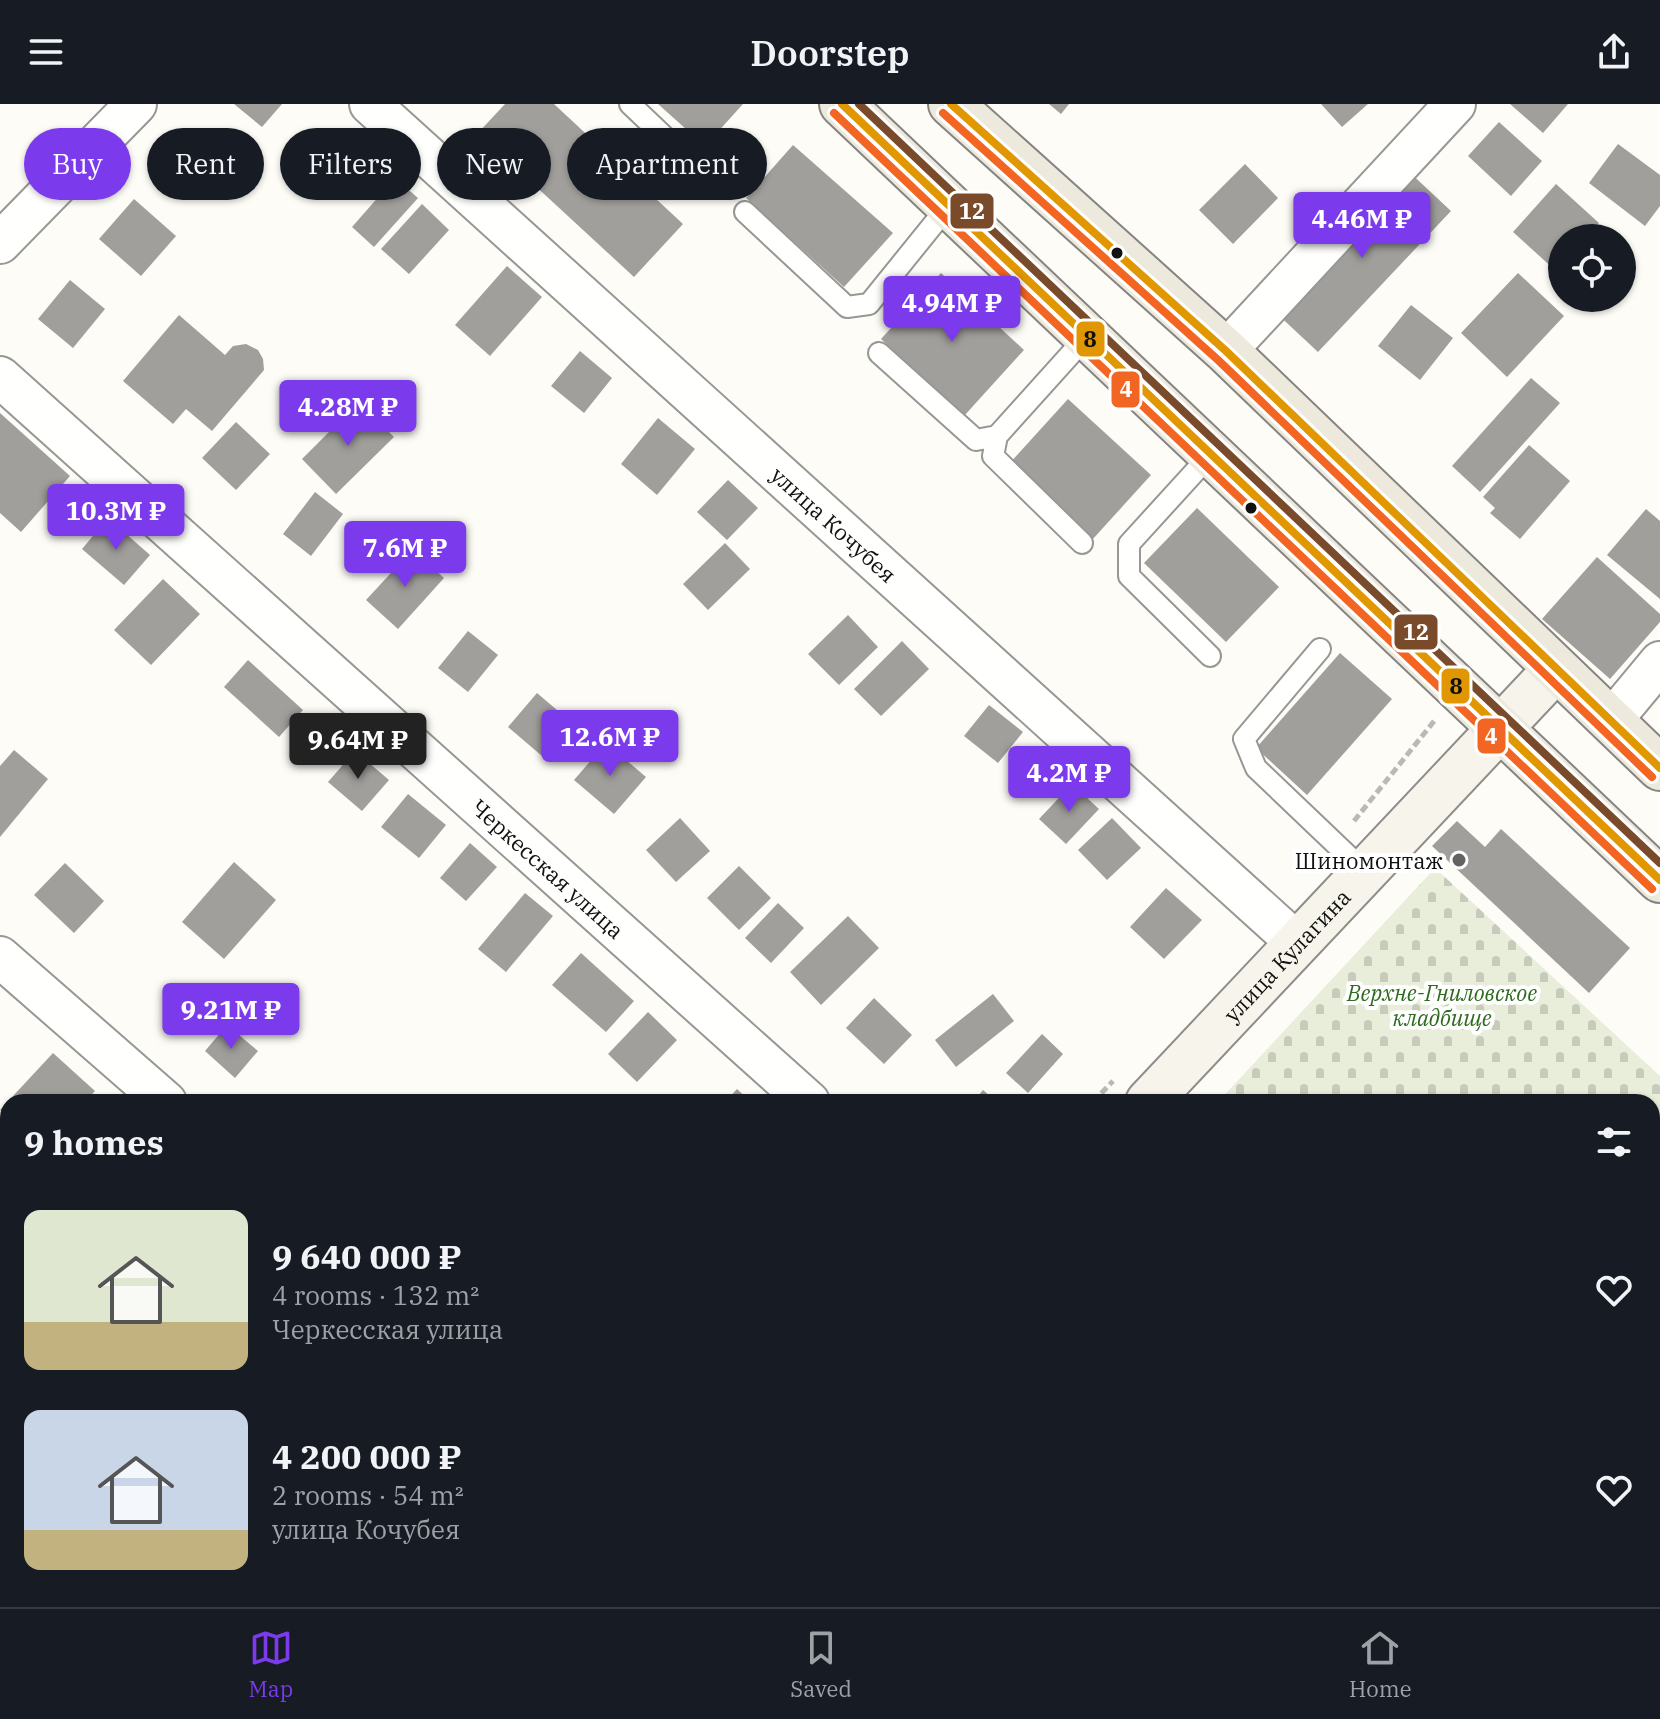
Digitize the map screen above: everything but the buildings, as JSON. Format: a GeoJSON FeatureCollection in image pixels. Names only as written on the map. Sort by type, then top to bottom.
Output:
{"type":"FeatureCollection","features":[{"type":"Feature","properties":{"kind":"main road"},"geometry":{"type":"LineString","coordinates":[[842,104],[1660,880]]}},
{"type":"Feature","properties":{"kind":"main road"},"geometry":{"type":"LineString","coordinates":[[951,104],[1226,351],[1660,768]]}},
{"type":"Feature","properties":{"kind":"street"},"geometry":{"type":"LineString","coordinates":[[0,243],[136,104]]}},
{"type":"Feature","properties":{"kind":"street","name":"улица Кочубея"},"geometry":{"type":"LineString","coordinates":[[370,104],[1297,943]]}},
{"type":"Feature","properties":{"kind":"street"},"geometry":{"type":"LineString","coordinates":[[1226,351],[1455,104]]}},
{"type":"Feature","properties":{"kind":"street","name":"Черкесская улица"},"geometry":{"type":"LineString","coordinates":[[0,377],[800,1094]]}},
{"type":"Feature","properties":{"kind":"street"},"geometry":{"type":"LineString","coordinates":[[1611,721],[1660,662]]}},
{"type":"Feature","properties":{"kind":"street","name":"улица Кулагина"},"geometry":{"type":"LineString","coordinates":[[1155,1094],[1556,669]]}},
{"type":"Feature","properties":{"kind":"street"},"geometry":{"type":"LineString","coordinates":[[0,957],[157,1094]]}},
{"type":"Feature","properties":{"kind":"lane"},"geometry":{"type":"LineString","coordinates":[[630,104],[655,128]]}},
{"type":"Feature","properties":{"kind":"lane"},"geometry":{"type":"LineString","coordinates":[[745,212],[847,307],[869,304],[949,205]]}},
{"type":"Feature","properties":{"kind":"lane"},"geometry":{"type":"LineString","coordinates":[[1082,543],[993,456],[997,436],[1087,336]]}},
{"type":"Feature","properties":{"kind":"lane"},"geometry":{"type":"LineString","coordinates":[[879,353],[976,440],[997,436]]}},
{"type":"Feature","properties":{"kind":"lane"},"geometry":{"type":"LineString","coordinates":[[1210,656],[1129,576],[1129,544],[1211,454]]}},
{"type":"Feature","properties":{"kind":"lane"},"geometry":{"type":"LineString","coordinates":[[1320,649],[1244,739],[1256,768],[1364,871]]}},
{"type":"Feature","properties":{"kind":"green space","name":"Верхне-Гниловское кладбище"},"geometry":{"type":"Polygon","coordinates":[[[1435,868],[1660,1076],[1660,1094],[1225,1094],[1435,868]]]}},
{"type":"Feature","properties":{"kind":"transit line","name":"8"},"geometry":{"type":"LineString","coordinates":[[842,104],[1660,880]]}},
{"type":"Feature","properties":{"kind":"transit line","name":"12"},"geometry":{"type":"LineString","coordinates":[[859,104],[1660,863]]}},
{"type":"Feature","properties":{"kind":"transit line","name":"8"},"geometry":{"type":"LineString","coordinates":[[951,104],[1226,351],[1660,768]]}},
{"type":"Feature","properties":{"kind":"transit line","name":"4"},"geometry":{"type":"LineString","coordinates":[[834,113],[1652,889]]}},
{"type":"Feature","properties":{"kind":"transit line","name":"4"},"geometry":{"type":"LineString","coordinates":[[943,113],[1218,360],[1652,777]]}},
{"type":"Feature","properties":{"kind":"place","name":"Шиномонтаж"},"geometry":{"type":"Point","coordinates":[1459,860]}}]}
